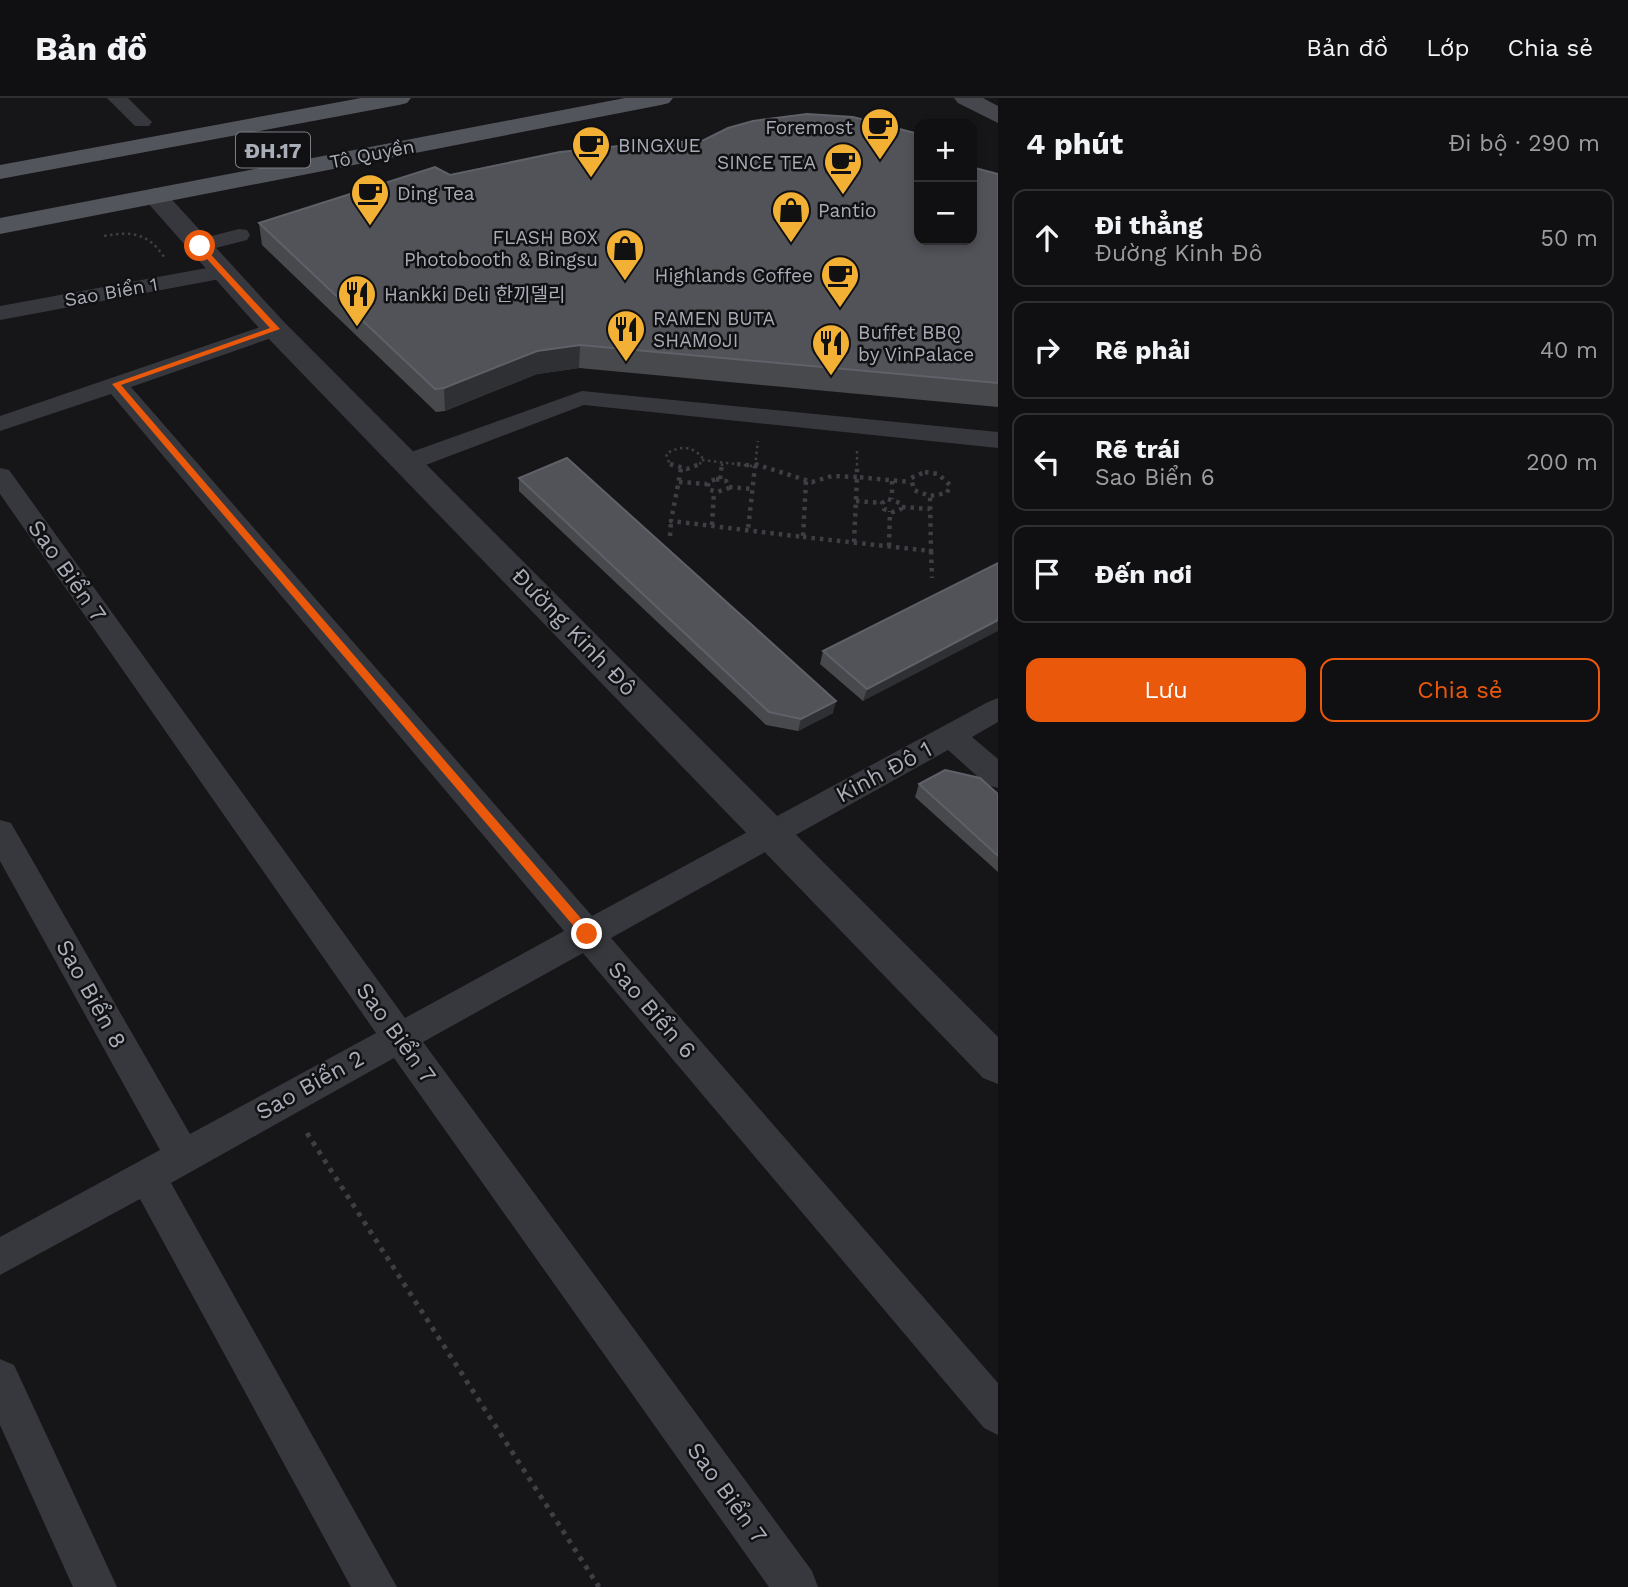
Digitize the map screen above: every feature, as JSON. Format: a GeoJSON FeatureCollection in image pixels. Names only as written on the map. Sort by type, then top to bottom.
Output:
{"type":"FeatureCollection","features":[{"type":"Feature","properties":{"kind":"main road","name":"Tô Quyền"},"geometry":{"type":"LineString","coordinates":[[0,226],[279,98]]}},
{"type":"Feature","properties":{"kind":"main road","name":"Tô Quyền"},"geometry":{"type":"LineString","coordinates":[[0,203],[547,98]]}},
{"type":"Feature","properties":{"kind":"main road","name":"Tô Quyền"},"geometry":{"type":"LineString","coordinates":[[0,172],[660,98]]}},
{"type":"Feature","properties":{"kind":"main road"},"geometry":{"type":"LineString","coordinates":[[966,98],[998,116]]}},
{"type":"Feature","properties":{"kind":"main road","name":"Tô Quyền"},"geometry":{"type":"LineString","coordinates":[[148,156],[399,102]]}},
{"type":"Feature","properties":{"kind":"main road","name":"Tô Quyền"},"geometry":{"type":"LineString","coordinates":[[116,127],[148,156]]}},
{"type":"Feature","properties":{"kind":"street"},"geometry":{"type":"LineString","coordinates":[[117,98],[148,156]]}},
{"type":"Feature","properties":{"kind":"street","name":"Đường Kinh Đô"},"geometry":{"type":"LineString","coordinates":[[148,156],[200,246],[275,329],[409,462],[769,834],[998,1065]]}},
{"type":"Feature","properties":{"kind":"street"},"geometry":{"type":"LineString","coordinates":[[200,246],[239,236]]}},
{"type":"Feature","properties":{"kind":"street","name":"Sao Biển 1"},"geometry":{"type":"LineString","coordinates":[[0,313],[223,272]]}},
{"type":"Feature","properties":{"kind":"street"},"geometry":{"type":"LineString","coordinates":[[0,424],[275,329]]}},
{"type":"Feature","properties":{"kind":"street","name":"Sao Biển 6"},"geometry":{"type":"LineString","coordinates":[[116,384],[998,1413]]}},
{"type":"Feature","properties":{"kind":"street"},"geometry":{"type":"LineString","coordinates":[[409,462],[582,398],[998,440]]}},
{"type":"Feature","properties":{"kind":"street","name":"Sao Biển 7"},"geometry":{"type":"LineString","coordinates":[[0,476],[398,1037],[796,1587]]}},
{"type":"Feature","properties":{"kind":"street","name":"Kinh Đô 1"},"geometry":{"type":"LineString","coordinates":[[769,834],[998,709]]}},
{"type":"Feature","properties":{"kind":"street"},"geometry":{"type":"LineString","coordinates":[[951,736],[998,777]]}},
{"type":"Feature","properties":{"kind":"street","name":"Sao Biển 8"},"geometry":{"type":"LineString","coordinates":[[0,832],[183,1156]]}},
{"type":"Feature","properties":{"kind":"street","name":"Sao Biển 2"},"geometry":{"type":"LineString","coordinates":[[0,1257],[769,834]]}},
{"type":"Feature","properties":{"kind":"street"},"geometry":{"type":"LineString","coordinates":[[146,1176],[375,1587]]}},
{"type":"Feature","properties":{"kind":"street"},"geometry":{"type":"LineString","coordinates":[[0,1379],[95,1587]]}},
{"type":"Feature","properties":{"kind":"path"},"geometry":{"type":"LineString","coordinates":[[103,236],[129,231],[144,234],[164,255],[162,261]]}},
{"type":"Feature","properties":{"kind":"path"},"geometry":{"type":"LineString","coordinates":[[748,530],[761,416]]}},
{"type":"Feature","properties":{"kind":"path"},"geometry":{"type":"LineString","coordinates":[[854,542],[857,426]]}},
{"type":"Feature","properties":{"kind":"path"},"geometry":{"type":"LineString","coordinates":[[678,447],[690,448],[700,453],[702,460],[697,467],[681,469],[667,462],[666,454],[678,447]]}},
{"type":"Feature","properties":{"kind":"path"},"geometry":{"type":"LineString","coordinates":[[702,460],[755,466],[812,482],[832,477],[910,482],[919,473],[932,472],[944,477],[950,485],[947,493],[930,496],[914,490],[910,482]]}},
{"type":"Feature","properties":{"kind":"path"},"geometry":{"type":"LineString","coordinates":[[720,479],[722,463]]}},
{"type":"Feature","properties":{"kind":"path"},"geometry":{"type":"LineString","coordinates":[[670,536],[681,469]]}},
{"type":"Feature","properties":{"kind":"path"},"geometry":{"type":"LineString","coordinates":[[707,484],[710,480],[720,479],[726,481],[729,486]]}},
{"type":"Feature","properties":{"kind":"path"},"geometry":{"type":"LineString","coordinates":[[803,537],[806,481]]}},
{"type":"Feature","properties":{"kind":"path"},"geometry":{"type":"LineString","coordinates":[[892,481],[892,499]]}},
{"type":"Feature","properties":{"kind":"path"},"geometry":{"type":"LineString","coordinates":[[679,482],[707,484],[714,492],[712,525]]}},
{"type":"Feature","properties":{"kind":"path"},"geometry":{"type":"LineString","coordinates":[[729,486],[753,489]]}},
{"type":"Feature","properties":{"kind":"path"},"geometry":{"type":"LineString","coordinates":[[714,492],[724,492],[729,486]]}},
{"type":"Feature","properties":{"kind":"path"},"geometry":{"type":"LineString","coordinates":[[930,496],[932,578]]}},
{"type":"Feature","properties":{"kind":"path"},"geometry":{"type":"LineString","coordinates":[[856,501],[882,503],[892,499],[898,501],[902,507]]}},
{"type":"Feature","properties":{"kind":"path"},"geometry":{"type":"LineString","coordinates":[[882,503],[884,509],[890,512],[902,507],[930,509]]}},
{"type":"Feature","properties":{"kind":"path"},"geometry":{"type":"LineString","coordinates":[[889,546],[890,512]]}},
{"type":"Feature","properties":{"kind":"path"},"geometry":{"type":"LineString","coordinates":[[671,521],[931,551]]}},
{"type":"Feature","properties":{"kind":"path"},"geometry":{"type":"LineString","coordinates":[[307,1133],[600,1587]]}},
{"type":"Feature","properties":{"kind":"building"},"geometry":{"type":"Polygon","coordinates":[[[807,114],[853,117],[914,133],[914,245],[977,245],[977,169],[998,174],[998,383],[580,345],[537,351],[444,388],[435,389],[259,223],[435,167],[450,175],[560,152],[702,141],[728,128],[753,121],[807,114]]]}},
{"type":"Feature","properties":{"kind":"building"},"geometry":{"type":"Polygon","coordinates":[[[567,458],[836,701],[801,719],[769,712],[519,478],[567,458]]]}},
{"type":"Feature","properties":{"kind":"building"},"geometry":{"type":"Polygon","coordinates":[[[998,563],[998,620],[867,689],[823,651],[998,563]]]}},
{"type":"Feature","properties":{"kind":"building"},"geometry":{"type":"Polygon","coordinates":[[[945,770],[980,778],[998,794],[998,856],[919,784],[945,770]]]}},
{"type":"Feature","properties":{"kind":"place","name":"Foremost"},"geometry":{"type":"Point","coordinates":[880,161]}},
{"type":"Feature","properties":{"kind":"place","name":"BINGXUE"},"geometry":{"type":"Point","coordinates":[591,179]}},
{"type":"Feature","properties":{"kind":"place","name":"SINCE TEA"},"geometry":{"type":"Point","coordinates":[843,196]}},
{"type":"Feature","properties":{"kind":"place","name":"Ding Tea"},"geometry":{"type":"Point","coordinates":[370,227]}},
{"type":"Feature","properties":{"kind":"place","name":"Pantio"},"geometry":{"type":"Point","coordinates":[791,244]}},
{"type":"Feature","properties":{"kind":"place","name":"FLASH BOX Photobooth & Bingsu"},"geometry":{"type":"Point","coordinates":[625,282]}},
{"type":"Feature","properties":{"kind":"place","name":"Highlands Coffee"},"geometry":{"type":"Point","coordinates":[840,309]}},
{"type":"Feature","properties":{"kind":"place","name":"Hankki Deli 한끼델리"},"geometry":{"type":"Point","coordinates":[357,328]}},
{"type":"Feature","properties":{"kind":"place","name":"RAMEN BUTA SHAMOJI"},"geometry":{"type":"Point","coordinates":[626,363]}},
{"type":"Feature","properties":{"kind":"place","name":"Buffet BBQ by VinPalace"},"geometry":{"type":"Point","coordinates":[831,377]}},
{"type":"Feature","properties":{"kind":"route"},"geometry":{"type":"LineString","coordinates":[[200,246],[275,329],[116,384],[587,934]]}}]}
